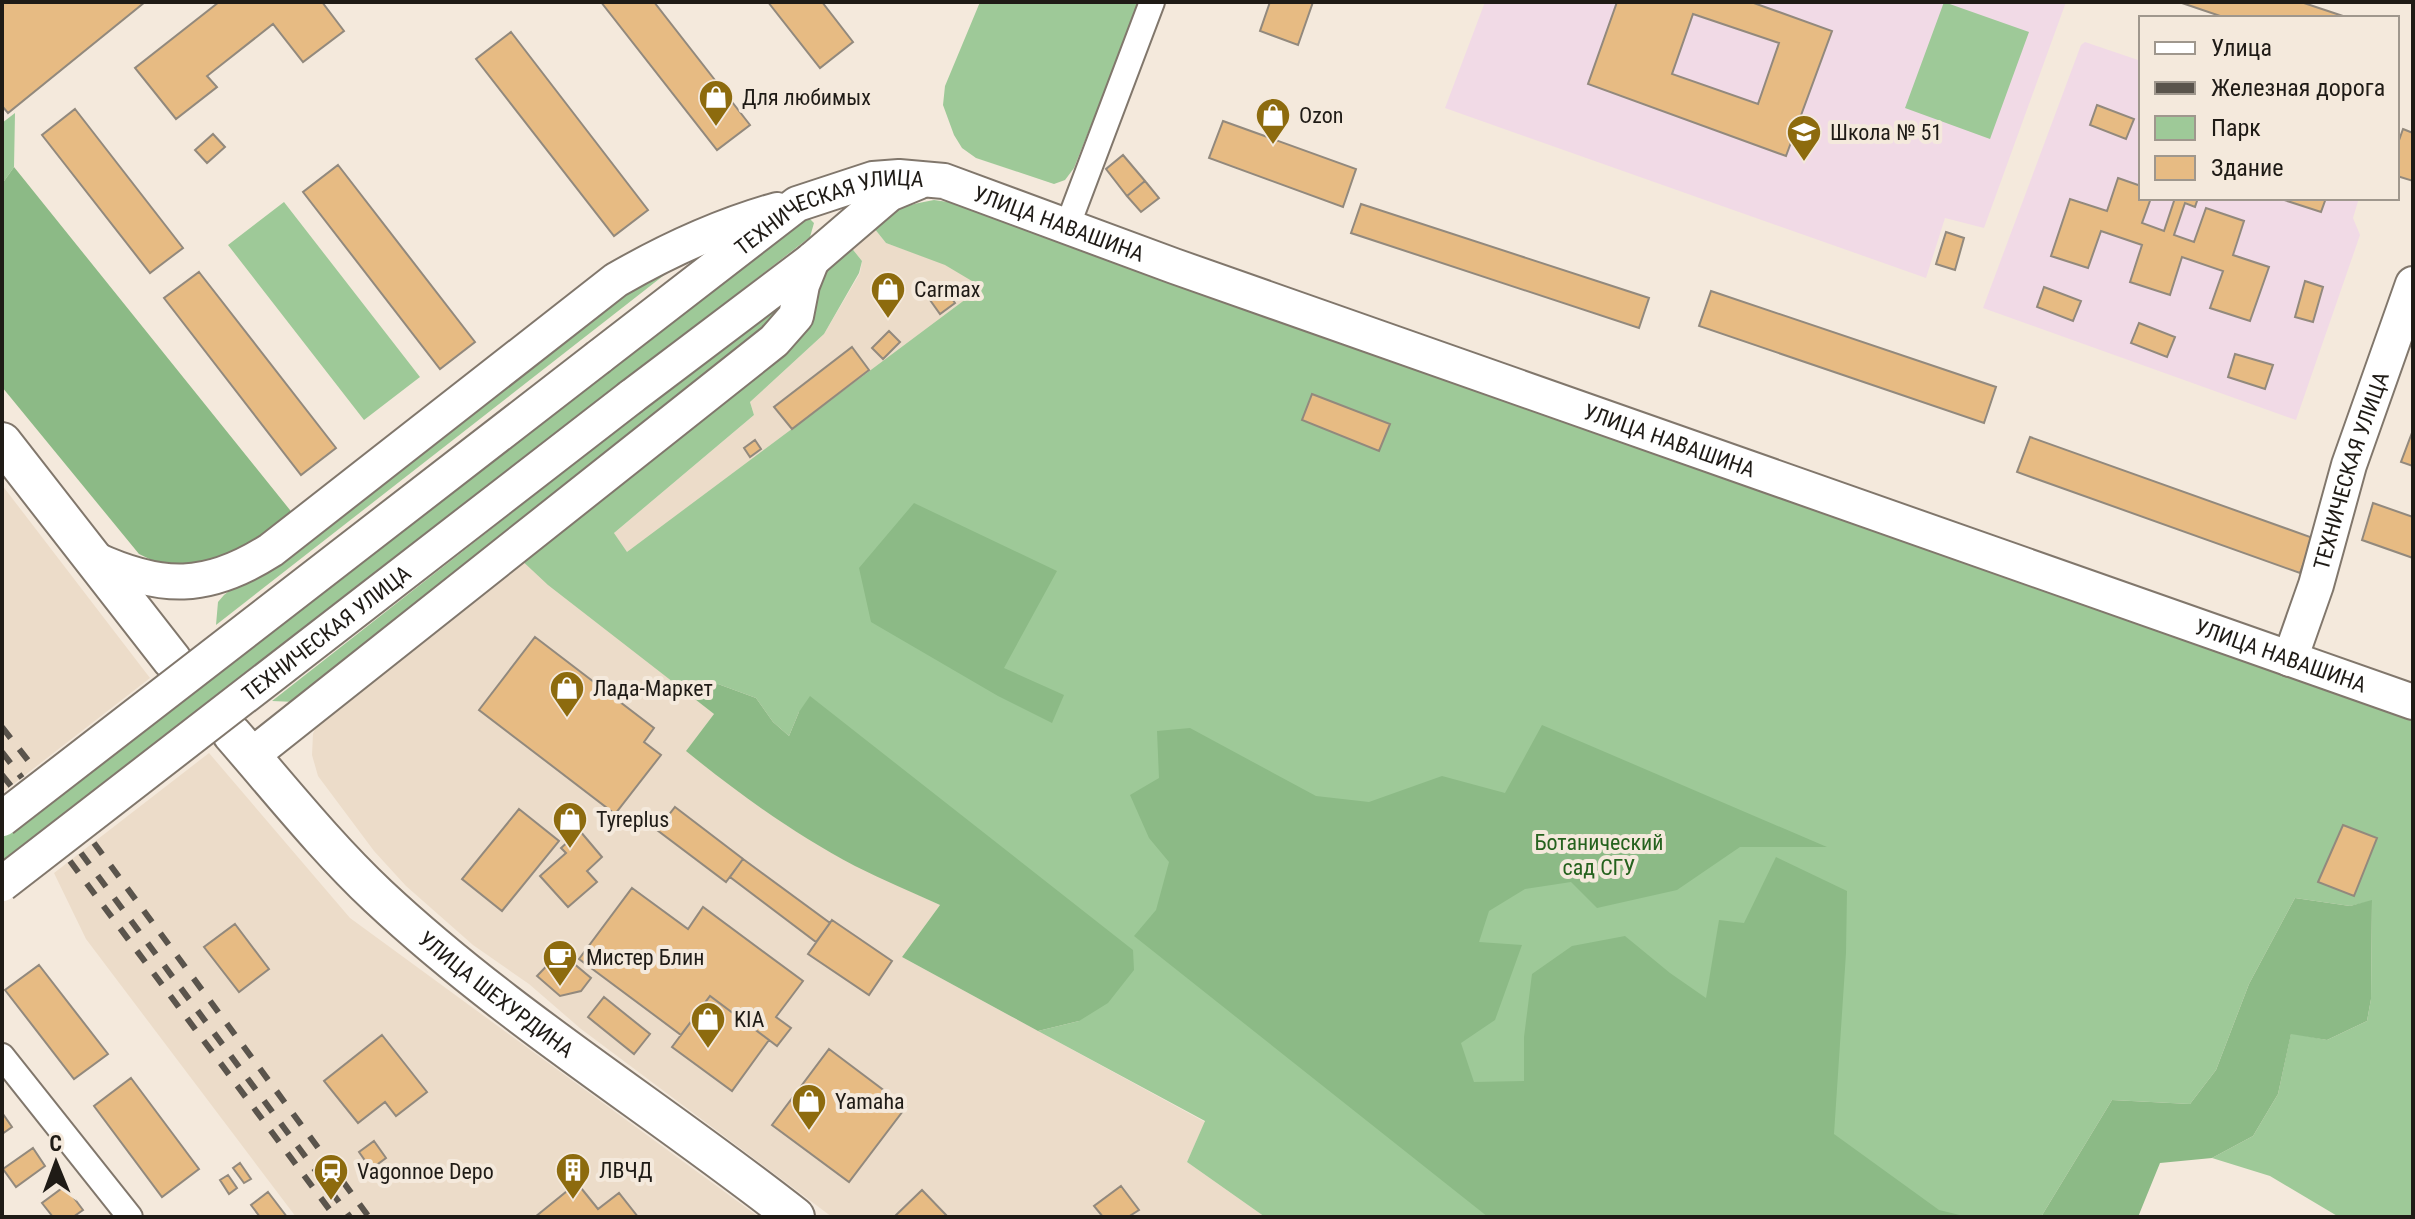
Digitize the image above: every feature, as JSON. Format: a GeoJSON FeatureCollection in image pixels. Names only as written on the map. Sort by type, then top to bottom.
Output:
{"type":"FeatureCollection","features":[{"type":"Feature","properties":{"kind":"main road","name":"УЛИЦА НАВАШИНА"},"geometry":{"type":"LineString","coordinates":[[928,178],[944,181],[2413,702]]}},
{"type":"Feature","properties":{"kind":"main road","name":"ТЕХНИЧЕСКАЯ УЛИЦА"},"geometry":{"type":"LineString","coordinates":[[2,819],[802,202],[873,179],[928,178]]}},
{"type":"Feature","properties":{"kind":"main road","name":"ТЕХНИЧЕСКАЯ УЛИЦА"},"geometry":{"type":"LineString","coordinates":[[2,884],[820,252],[889,194],[928,178]]}},
{"type":"Feature","properties":{"kind":"main road"},"geometry":{"type":"LineString","coordinates":[[94,559],[128,575],[162,583],[193,581],[249,564],[616,280],[689,240],[802,202]]}},
{"type":"Feature","properties":{"kind":"main road"},"geometry":{"type":"LineString","coordinates":[[242,745],[774,341],[796,316],[802,285],[820,252]]}},
{"type":"Feature","properties":{"kind":"main road","name":"ТЕХНИЧЕСКАЯ УЛИЦА"},"geometry":{"type":"LineString","coordinates":[[2290,659],[2316,585],[2349,465],[2413,284]]}},
{"type":"Feature","properties":{"kind":"main road"},"geometry":{"type":"LineString","coordinates":[[2,442],[172,660]]}},
{"type":"Feature","properties":{"kind":"main road","name":"УЛИЦА ШЕХУРДИНА"},"geometry":{"type":"LineString","coordinates":[[242,745],[340,859],[380,898],[463,968],[795,1217]]}},
{"type":"Feature","properties":{"kind":"street"},"geometry":{"type":"LineString","coordinates":[[1067,227],[1152,2]]}},
{"type":"Feature","properties":{"kind":"street"},"geometry":{"type":"LineString","coordinates":[[802,202],[826,203],[836,214],[837,230],[820,252]]}},
{"type":"Feature","properties":{"kind":"street"},"geometry":{"type":"LineString","coordinates":[[2,1056],[130,1217]]}},
{"type":"Feature","properties":{"kind":"shaded area","name":"Школа № 51"},"geometry":{"type":"Polygon","coordinates":[[[1485,2],[2066,2],[1984,228],[1945,218],[1926,278],[1445,108],[1485,2]]]}},
{"type":"Feature","properties":{"kind":"shaded area"},"geometry":{"type":"Polygon","coordinates":[[[2085,42],[2139,60],[2139,200],[2358,200],[2353,218],[2360,235],[2296,420],[1983,308],[2081,45],[2085,42]]]}},
{"type":"Feature","properties":{"kind":"shaded area"},"geometry":{"type":"Polygon","coordinates":[[[870,223],[886,243],[945,264],[983,287],[627,553],[614,533],[754,415],[750,402],[824,334],[860,273],[862,261],[846,241],[870,223]]]}},
{"type":"Feature","properties":{"kind":"shaded area"},"geometry":{"type":"Polygon","coordinates":[[[2,485],[150,678],[2,793],[2,485]]]}},
{"type":"Feature","properties":{"kind":"shaded area"},"geometry":{"type":"Polygon","coordinates":[[[517,556],[714,714],[687,750],[786,825],[854,865],[940,905],[902,957],[1205,1122],[1187,1162],[1265,1217],[832,1217],[581,1029],[529,984],[473,945],[406,886],[374,851],[318,776],[312,755],[313,734],[320,716],[517,556]]]}},
{"type":"Feature","properties":{"kind":"shaded area"},"geometry":{"type":"Polygon","coordinates":[[[209,753],[350,918],[759,1217],[296,1217],[86,939],[54,873],[209,753]]]}},
{"type":"Feature","properties":{"kind":"green space"},"geometry":{"type":"Polygon","coordinates":[[[980,2],[1140,2],[1074,168],[1065,180],[1054,184],[976,158],[962,148],[954,135],[943,105],[945,86],[980,2]]]}},
{"type":"Feature","properties":{"kind":"green space"},"geometry":{"type":"Polygon","coordinates":[[[1944,2],[2029,32],[1990,139],[1905,108],[1944,2]]]}},
{"type":"Feature","properties":{"kind":"green space"},"geometry":{"type":"Polygon","coordinates":[[[15,113],[14,167],[2,184],[2,123],[15,113]]]}},
{"type":"Feature","properties":{"kind":"green space"},"geometry":{"type":"Polygon","coordinates":[[[14,167],[294,515],[223,566],[162,565],[139,554],[2,387],[2,184],[14,167]]]}},
{"type":"Feature","properties":{"kind":"green space","name":"Ботанический сад СГУ"},"geometry":{"type":"Polygon","coordinates":[[[934,200],[948,202],[2413,717],[2413,1217],[2339,1217],[2270,1176],[2212,1158],[2253,1136],[2278,1094],[2291,1033],[2327,1040],[2367,1021],[2371,999],[2372,901],[2350,906],[2295,898],[2249,984],[2216,1070],[2190,1104],[2112,1100],[2041,1217],[1265,1217],[1187,1162],[1205,1121],[1038,1031],[1079,1021],[799,712],[789,736],[773,722],[756,698],[718,684],[697,688],[691,696],[548,585],[517,556],[814,305],[832,255],[846,241],[862,261],[859,273],[824,334],[750,402],[754,415],[614,533],[627,552],[982,287],[945,265],[886,243],[870,223],[900,208],[934,200]]]}},
{"type":"Feature","properties":{"kind":"green space"},"geometry":{"type":"Polygon","coordinates":[[[284,202],[420,377],[364,420],[228,245],[284,202]]]}},
{"type":"Feature","properties":{"kind":"green space"},"geometry":{"type":"Polygon","coordinates":[[[809,218],[814,223],[810,237],[2,866],[2,837],[784,227],[809,218]]]}},
{"type":"Feature","properties":{"kind":"green space"},"geometry":{"type":"Polygon","coordinates":[[[686,258],[216,625],[218,602],[224,595],[620,287],[686,258]]]}},
{"type":"Feature","properties":{"kind":"green space"},"geometry":{"type":"Polygon","coordinates":[[[774,307],[776,318],[762,334],[295,702],[272,701],[774,307]]]}},
{"type":"Feature","properties":{"kind":"green space"},"geometry":{"type":"Polygon","coordinates":[[[914,503],[1057,571],[1004,668],[1064,695],[1052,723],[998,696],[871,622],[859,568],[914,503]]]}},
{"type":"Feature","properties":{"kind":"green space"},"geometry":{"type":"Polygon","coordinates":[[[718,684],[756,698],[773,722],[789,736],[810,696],[1133,950],[1134,970],[1108,1003],[1079,1021],[1038,1031],[902,957],[940,905],[855,866],[810,841],[686,751],[714,714],[691,696],[697,688],[718,684]]]}},
{"type":"Feature","properties":{"kind":"green space"},"geometry":{"type":"Polygon","coordinates":[[[1542,725],[1827,847],[1740,847],[1677,890],[1597,908],[1571,882],[1525,889],[1489,911],[1479,942],[1522,945],[1495,1020],[1461,1043],[1474,1082],[1524,1081],[1524,1037],[1532,974],[1572,946],[1625,936],[1706,998],[1719,920],[1744,923],[1776,857],[1847,891],[1834,1134],[1939,1210],[1968,1217],[1488,1217],[1134,936],[1156,910],[1169,862],[1149,838],[1130,795],[1159,778],[1157,731],[1190,728],[1316,796],[1369,802],[1442,776],[1505,793],[1542,725]]]}},
{"type":"Feature","properties":{"kind":"green space"},"geometry":{"type":"Polygon","coordinates":[[[2295,898],[2350,906],[2372,900],[2371,999],[2367,1021],[2327,1040],[2291,1034],[2278,1094],[2253,1136],[2212,1158],[2160,1163],[2138,1217],[2041,1217],[2112,1100],[2190,1104],[2216,1070],[2249,984],[2295,898]]]}},
{"type":"Feature","properties":{"kind":"building"},"geometry":{"type":"Polygon","coordinates":[[[2,2],[145,2],[8,113],[2,106],[2,2]]]}},
{"type":"Feature","properties":{"kind":"building"},"geometry":{"type":"Polygon","coordinates":[[[219,2],[322,2],[344,31],[303,62],[273,24],[207,76],[217,87],[176,119],[135,68],[219,2]]]}},
{"type":"Feature","properties":{"kind":"building"},"geometry":{"type":"Polygon","coordinates":[[[601,2],[654,2],[750,125],[717,150],[601,2]]]}},
{"type":"Feature","properties":{"kind":"building"},"geometry":{"type":"Polygon","coordinates":[[[768,2],[822,2],[853,42],[820,68],[768,2]]]}},
{"type":"Feature","properties":{"kind":"building"},"geometry":{"type":"Polygon","coordinates":[[[1270,2],[1313,2],[1298,45],[1260,31],[1270,2]]]}},
{"type":"Feature","properties":{"kind":"building"},"geometry":{"type":"Polygon","coordinates":[[[1617,2],[1751,2],[1832,31],[1786,156],[1588,84],[1617,2]],[[1693,14],[1672,74],[1758,104],[1779,43],[1693,14]]]}},
{"type":"Feature","properties":{"kind":"building"},"geometry":{"type":"Polygon","coordinates":[[[2179,2],[2301,2],[2343,16],[2220,16],[2179,2]]]}},
{"type":"Feature","properties":{"kind":"building"},"geometry":{"type":"Polygon","coordinates":[[[511,32],[648,210],[614,236],[476,59],[511,32]]]}},
{"type":"Feature","properties":{"kind":"building"},"geometry":{"type":"Polygon","coordinates":[[[2097,105],[2134,119],[2126,139],[2090,125],[2097,105]]]}},
{"type":"Feature","properties":{"kind":"building"},"geometry":{"type":"Polygon","coordinates":[[[75,109],[183,248],[150,273],[42,135],[75,109]]]}},
{"type":"Feature","properties":{"kind":"building"},"geometry":{"type":"Polygon","coordinates":[[[1223,121],[1356,169],[1343,207],[1209,158],[1223,121]]]}},
{"type":"Feature","properties":{"kind":"building"},"geometry":{"type":"Polygon","coordinates":[[[2403,129],[2413,133],[2413,181],[2399,177],[2399,140],[2403,129]]]}},
{"type":"Feature","properties":{"kind":"building"},"geometry":{"type":"Polygon","coordinates":[[[213,134],[225,147],[207,163],[195,150],[213,134]]]}},
{"type":"Feature","properties":{"kind":"building"},"geometry":{"type":"Polygon","coordinates":[[[1123,155],[1145,181],[1127,196],[1106,169],[1123,155]]]}},
{"type":"Feature","properties":{"kind":"building"},"geometry":{"type":"Polygon","coordinates":[[[338,165],[475,342],[440,369],[303,192],[338,165]]]}},
{"type":"Feature","properties":{"kind":"building"},"geometry":{"type":"Polygon","coordinates":[[[2118,178],[2139,185],[2139,200],[2150,200],[2142,223],[2164,231],[2174,200],[2197,200],[2195,207],[2185,203],[2174,235],[2194,242],[2206,208],[2244,221],[2233,255],[2269,267],[2250,321],[2210,308],[2223,271],[2182,257],[2170,295],[2130,282],[2142,245],[2101,231],[2088,268],[2051,256],[2070,199],[2107,211],[2118,178]]]}},
{"type":"Feature","properties":{"kind":"building"},"geometry":{"type":"Polygon","coordinates":[[[1145,181],[1159,198],[1141,212],[1127,196],[1145,181]]]}},
{"type":"Feature","properties":{"kind":"building"},"geometry":{"type":"Polygon","coordinates":[[[2284,200],[2325,200],[2321,212],[2284,200]]]}},
{"type":"Feature","properties":{"kind":"building"},"geometry":{"type":"Polygon","coordinates":[[[1361,204],[1649,298],[1639,328],[1351,233],[1361,204]]]}},
{"type":"Feature","properties":{"kind":"building"},"geometry":{"type":"Polygon","coordinates":[[[1946,232],[1964,238],[1955,270],[1936,264],[1946,232]]]}},
{"type":"Feature","properties":{"kind":"building"},"geometry":{"type":"Polygon","coordinates":[[[199,272],[336,448],[301,475],[164,298],[199,272]]]}},
{"type":"Feature","properties":{"kind":"building"},"geometry":{"type":"Polygon","coordinates":[[[2305,281],[2323,287],[2313,322],[2295,317],[2305,281]]]}},
{"type":"Feature","properties":{"kind":"building"},"geometry":{"type":"Polygon","coordinates":[[[2044,287],[2081,301],[2073,321],[2037,307],[2044,287]]]}},
{"type":"Feature","properties":{"kind":"building"},"geometry":{"type":"Polygon","coordinates":[[[945,289],[955,303],[940,314],[930,300],[945,289]]]}},
{"type":"Feature","properties":{"kind":"building"},"geometry":{"type":"Polygon","coordinates":[[[1711,291],[1996,387],[1984,423],[1699,326],[1711,291]]]}},
{"type":"Feature","properties":{"kind":"building"},"geometry":{"type":"Polygon","coordinates":[[[2139,323],[2175,337],[2167,357],[2131,343],[2139,323]]]}},
{"type":"Feature","properties":{"kind":"building"},"geometry":{"type":"Polygon","coordinates":[[[889,331],[900,342],[883,359],[872,348],[889,331]]]}},
{"type":"Feature","properties":{"kind":"building"},"geometry":{"type":"Polygon","coordinates":[[[852,347],[869,370],[792,429],[774,407],[852,347]]]}},
{"type":"Feature","properties":{"kind":"building"},"geometry":{"type":"Polygon","coordinates":[[[2235,354],[2273,365],[2265,389],[2228,377],[2235,354]]]}},
{"type":"Feature","properties":{"kind":"building"},"geometry":{"type":"Polygon","coordinates":[[[1312,394],[1390,424],[1379,451],[1302,420],[1312,394]]]}},
{"type":"Feature","properties":{"kind":"building"},"geometry":{"type":"Polygon","coordinates":[[[2413,430],[2413,466],[2401,462],[2413,430]]]}},
{"type":"Feature","properties":{"kind":"building"},"geometry":{"type":"Polygon","coordinates":[[[2030,437],[2313,538],[2300,573],[2017,472],[2030,437]]]}},
{"type":"Feature","properties":{"kind":"building"},"geometry":{"type":"Polygon","coordinates":[[[755,440],[761,449],[750,457],[744,448],[755,440]]]}},
{"type":"Feature","properties":{"kind":"building"},"geometry":{"type":"Polygon","coordinates":[[[2373,503],[2413,517],[2413,558],[2362,540],[2373,503]]]}},
{"type":"Feature","properties":{"kind":"building","name":"Лада-Маркет"},"geometry":{"type":"Polygon","coordinates":[[[535,637],[654,728],[644,742],[661,755],[615,814],[479,710],[535,637]]]}},
{"type":"Feature","properties":{"kind":"building"},"geometry":{"type":"Polygon","coordinates":[[[675,807],[743,859],[726,882],[657,830],[675,807]]]}},
{"type":"Feature","properties":{"kind":"building"},"geometry":{"type":"Polygon","coordinates":[[[519,809],[559,841],[502,911],[462,879],[519,809]]]}},
{"type":"Feature","properties":{"kind":"building"},"geometry":{"type":"Polygon","coordinates":[[[2343,825],[2377,838],[2354,896],[2318,882],[2343,825]]]}},
{"type":"Feature","properties":{"kind":"building"},"geometry":{"type":"Polygon","coordinates":[[[580,831],[602,857],[587,871],[597,882],[568,907],[540,876],[566,853],[561,848],[580,831]]]}},
{"type":"Feature","properties":{"kind":"building"},"geometry":{"type":"Polygon","coordinates":[[[743,859],[830,923],[816,942],[730,877],[743,859]]]}},
{"type":"Feature","properties":{"kind":"building"},"geometry":{"type":"Polygon","coordinates":[[[632,888],[688,929],[703,907],[803,981],[776,1017],[791,1028],[777,1046],[710,996],[681,1035],[579,959],[632,888]]]}},
{"type":"Feature","properties":{"kind":"building"},"geometry":{"type":"Polygon","coordinates":[[[832,920],[892,961],[869,995],[808,954],[832,920]]]}},
{"type":"Feature","properties":{"kind":"building"},"geometry":{"type":"Polygon","coordinates":[[[235,924],[269,969],[239,992],[204,947],[235,924]]]}},
{"type":"Feature","properties":{"kind":"building"},"geometry":{"type":"Polygon","coordinates":[[[560,952],[591,978],[581,991],[560,996],[537,976],[560,952]]]}},
{"type":"Feature","properties":{"kind":"building"},"geometry":{"type":"Polygon","coordinates":[[[39,965],[108,1054],[74,1079],[5,990],[39,965]]]}},
{"type":"Feature","properties":{"kind":"building"},"geometry":{"type":"Polygon","coordinates":[[[710,996],[769,1040],[732,1091],[672,1047],[710,996]]]}},
{"type":"Feature","properties":{"kind":"building"},"geometry":{"type":"Polygon","coordinates":[[[604,997],[650,1034],[634,1054],[588,1017],[604,997]]]}},
{"type":"Feature","properties":{"kind":"building"},"geometry":{"type":"Polygon","coordinates":[[[382,1035],[427,1092],[396,1116],[385,1102],[358,1123],[324,1081],[382,1035]]]}},
{"type":"Feature","properties":{"kind":"building"},"geometry":{"type":"Polygon","coordinates":[[[829,1049],[906,1107],[849,1182],[772,1125],[829,1049]]]}},
{"type":"Feature","properties":{"kind":"building"},"geometry":{"type":"Polygon","coordinates":[[[131,1078],[199,1169],[162,1197],[94,1106],[131,1078]]]}},
{"type":"Feature","properties":{"kind":"building"},"geometry":{"type":"Polygon","coordinates":[[[2,1115],[12,1127],[2,1134],[2,1115]]]}},
{"type":"Feature","properties":{"kind":"building"},"geometry":{"type":"Polygon","coordinates":[[[374,1141],[386,1158],[371,1169],[359,1152],[374,1141]]]}},
{"type":"Feature","properties":{"kind":"building"},"geometry":{"type":"Polygon","coordinates":[[[33,1148],[45,1166],[16,1187],[3,1169],[33,1148]]]}},
{"type":"Feature","properties":{"kind":"building"},"geometry":{"type":"Polygon","coordinates":[[[240,1163],[251,1179],[244,1183],[233,1168],[240,1163]]]}},
{"type":"Feature","properties":{"kind":"building"},"geometry":{"type":"Polygon","coordinates":[[[228,1175],[237,1188],[229,1194],[220,1180],[228,1175]]]}},
{"type":"Feature","properties":{"kind":"building","name":"ЛВЧД"},"geometry":{"type":"Polygon","coordinates":[[[577,1183],[598,1209],[619,1193],[638,1217],[535,1217],[577,1183]]]}},
{"type":"Feature","properties":{"kind":"building"},"geometry":{"type":"Polygon","coordinates":[[[65,1186],[83,1210],[73,1217],[53,1217],[42,1203],[65,1186]]]}},
{"type":"Feature","properties":{"kind":"building"},"geometry":{"type":"Polygon","coordinates":[[[1121,1186],[1139,1210],[1128,1217],[1103,1217],[1094,1206],[1121,1186]]]}},
{"type":"Feature","properties":{"kind":"building"},"geometry":{"type":"Polygon","coordinates":[[[922,1190],[948,1217],[894,1217],[922,1190]]]}},
{"type":"Feature","properties":{"kind":"building"},"geometry":{"type":"Polygon","coordinates":[[[268,1192],[287,1217],[260,1217],[251,1205],[268,1192]]]}},
{"type":"Feature","properties":{"kind":"tunnel"},"geometry":{"type":"LineString","coordinates":[[172,660],[232,734]]}},
{"type":"Feature","properties":{"kind":"railway"},"geometry":{"type":"LineString","coordinates":[[2,727],[34,768]]}},
{"type":"Feature","properties":{"kind":"railway"},"geometry":{"type":"LineString","coordinates":[[2,752],[22,778]]}},
{"type":"Feature","properties":{"kind":"railway"},"geometry":{"type":"LineString","coordinates":[[2,775],[11,786]]}},
{"type":"Feature","properties":{"kind":"railway"},"geometry":{"type":"LineString","coordinates":[[94,843],[369,1217]]}},
{"type":"Feature","properties":{"kind":"railway"},"geometry":{"type":"LineString","coordinates":[[81,853],[350,1217]]}},
{"type":"Feature","properties":{"kind":"railway"},"geometry":{"type":"LineString","coordinates":[[70,861],[335,1217]]}},
{"type":"Feature","properties":{"kind":"place","name":"Для любимых"},"geometry":{"type":"Point","coordinates":[716,128]}},
{"type":"Feature","properties":{"kind":"place","name":"Ozon"},"geometry":{"type":"Point","coordinates":[1273,146]}},
{"type":"Feature","properties":{"kind":"place","name":"Школа № 51"},"geometry":{"type":"Point","coordinates":[1804,163]}},
{"type":"Feature","properties":{"kind":"place","name":"Carmax"},"geometry":{"type":"Point","coordinates":[888,320]}},
{"type":"Feature","properties":{"kind":"place","name":"Лада-Маркет"},"geometry":{"type":"Point","coordinates":[567,719]}},
{"type":"Feature","properties":{"kind":"place","name":"Tyreplus"},"geometry":{"type":"Point","coordinates":[570,850]}},
{"type":"Feature","properties":{"kind":"place","name":"Мистер Блин"},"geometry":{"type":"Point","coordinates":[560,988]}},
{"type":"Feature","properties":{"kind":"place","name":"KIA"},"geometry":{"type":"Point","coordinates":[708,1050]}},
{"type":"Feature","properties":{"kind":"place","name":"Yamaha"},"geometry":{"type":"Point","coordinates":[809,1132]}},
{"type":"Feature","properties":{"kind":"place","name":"ЛВЧД"},"geometry":{"type":"Point","coordinates":[573,1201]}},
{"type":"Feature","properties":{"kind":"place","name":"Vagonnoe Depo"},"geometry":{"type":"Point","coordinates":[331,1202]}}]}
